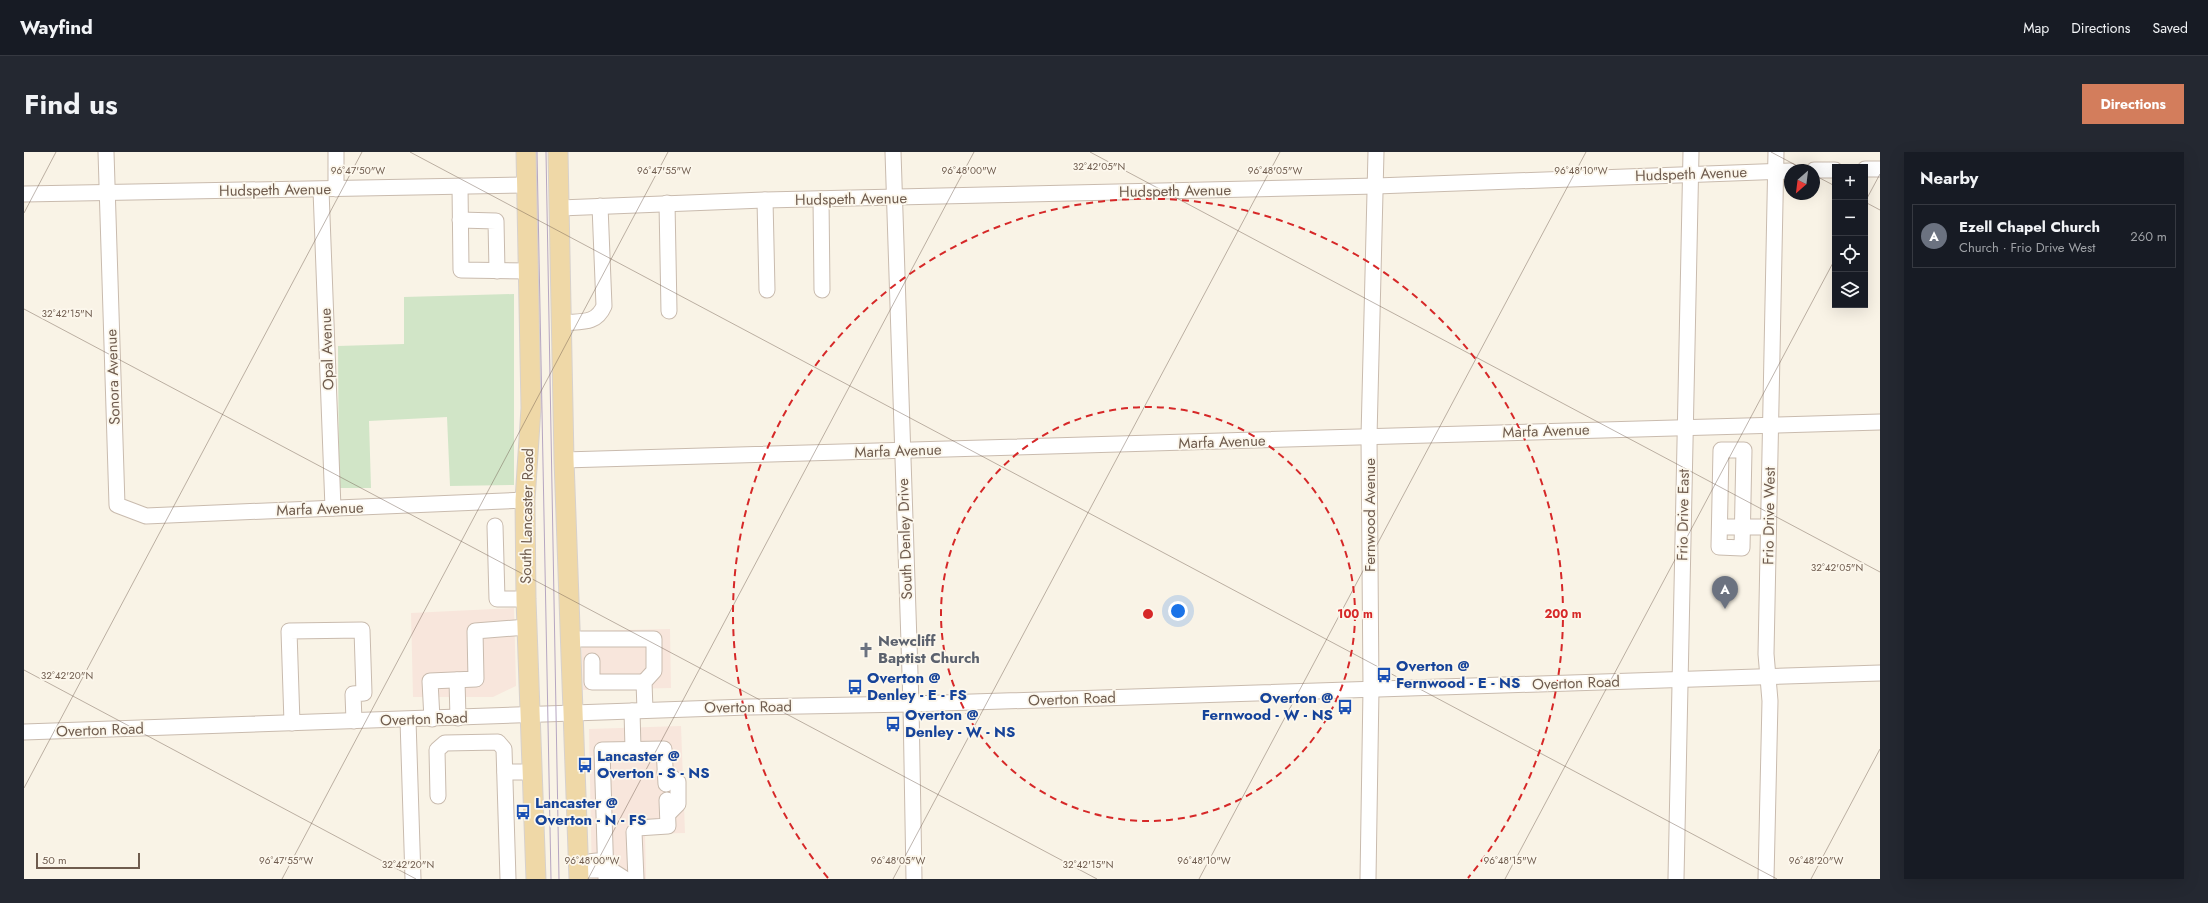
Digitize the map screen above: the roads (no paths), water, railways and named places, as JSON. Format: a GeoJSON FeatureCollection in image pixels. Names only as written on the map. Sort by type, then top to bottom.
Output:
{"type":"FeatureCollection","features":[{"type":"Feature","properties":{"kind":"main road","name":"South Lancaster Road"},"geometry":{"type":"LineString","coordinates":[[526,152],[531,408],[525,500],[526,599],[536,879]]}},
{"type":"Feature","properties":{"kind":"main road"},"geometry":{"type":"LineString","coordinates":[[558,152],[564,460],[571,661],[571,713],[580,869]]}},
{"type":"Feature","properties":{"kind":"street","name":"Sonora Avenue"},"geometry":{"type":"LineString","coordinates":[[106,152],[116,505]]}},
{"type":"Feature","properties":{"kind":"street"},"geometry":{"type":"LineString","coordinates":[[336,152],[336,189]]}},
{"type":"Feature","properties":{"kind":"street","name":"South Denley Drive"},"geometry":{"type":"LineString","coordinates":[[893,152],[911,704],[914,879]]}},
{"type":"Feature","properties":{"kind":"street","name":"Fernwood Avenue"},"geometry":{"type":"LineString","coordinates":[[1368,879],[1371,689],[1370,437],[1376,152]]}},
{"type":"Feature","properties":{"kind":"street","name":"Frio Drive East"},"geometry":{"type":"LineString","coordinates":[[1676,879],[1691,152]]}},
{"type":"Feature","properties":{"kind":"street","name":"Frio Drive West"},"geometry":{"type":"LineString","coordinates":[[1766,879],[1770,701],[1766,654],[1773,234],[1783,171],[1776,152]]}},
{"type":"Feature","properties":{"kind":"street"},"geometry":{"type":"LineString","coordinates":[[1868,169],[1880,169]]}},
{"type":"Feature","properties":{"kind":"street"},"geometry":{"type":"LineString","coordinates":[[1820,170],[1832,170]]}},
{"type":"Feature","properties":{"kind":"street","name":"Hudspeth Avenue"},"geometry":{"type":"LineString","coordinates":[[560,208],[765,200],[1376,186],[1783,171]]}},
{"type":"Feature","properties":{"kind":"street","name":"Hudspeth Avenue"},"geometry":{"type":"LineString","coordinates":[[24,194],[321,190],[527,185]]}},
{"type":"Feature","properties":{"kind":"street"},"geometry":{"type":"LineString","coordinates":[[460,186],[461,270],[529,271]]}},
{"type":"Feature","properties":{"kind":"street","name":"Opal Avenue"},"geometry":{"type":"LineString","coordinates":[[321,190],[333,508]]}},
{"type":"Feature","properties":{"kind":"street"},"geometry":{"type":"LineString","coordinates":[[821,199],[822,290]]}},
{"type":"Feature","properties":{"kind":"street"},"geometry":{"type":"LineString","coordinates":[[765,200],[767,290]]}},
{"type":"Feature","properties":{"kind":"street"},"geometry":{"type":"LineString","coordinates":[[667,204],[669,311]]}},
{"type":"Feature","properties":{"kind":"street"},"geometry":{"type":"LineString","coordinates":[[562,322],[594,320],[600,314],[604,306],[600,206]]}},
{"type":"Feature","properties":{"kind":"street"},"geometry":{"type":"LineString","coordinates":[[460,220],[496,221],[497,271]]}},
{"type":"Feature","properties":{"kind":"street","name":"Marfa Avenue"},"geometry":{"type":"LineString","coordinates":[[564,460],[1880,422]]}},
{"type":"Feature","properties":{"kind":"street"},"geometry":{"type":"LineString","coordinates":[[1721,450],[1744,450],[1742,527],[1742,548],[1719,547],[1721,450]]}},
{"type":"Feature","properties":{"kind":"street","name":"Marfa Avenue"},"geometry":{"type":"LineString","coordinates":[[116,505],[146,516],[525,500]]}},
{"type":"Feature","properties":{"kind":"street"},"geometry":{"type":"LineString","coordinates":[[495,526],[497,599],[526,599]]}},
{"type":"Feature","properties":{"kind":"street"},"geometry":{"type":"LineString","coordinates":[[1720,527],[1768,527]]}},
{"type":"Feature","properties":{"kind":"street"},"geometry":{"type":"LineString","coordinates":[[432,719],[430,681],[476,679],[475,631],[527,627]]}},
{"type":"Feature","properties":{"kind":"street"},"geometry":{"type":"LineString","coordinates":[[292,723],[289,631],[362,630],[364,693],[353,694],[354,721]]}},
{"type":"Feature","properties":{"kind":"street"},"geometry":{"type":"LineString","coordinates":[[570,639],[654,639],[654,671],[644,682],[638,710],[633,749]]}},
{"type":"Feature","properties":{"kind":"street"},"geometry":{"type":"LineString","coordinates":[[591,639],[592,682],[644,682]]}},
{"type":"Feature","properties":{"kind":"street"},"geometry":{"type":"LineString","coordinates":[[571,661],[592,661]]}},
{"type":"Feature","properties":{"kind":"street","name":"Overton Road"},"geometry":{"type":"LineString","coordinates":[[24,732],[529,716],[638,710],[911,704],[1880,673]]}},
{"type":"Feature","properties":{"kind":"street"},"geometry":{"type":"LineString","coordinates":[[457,680],[458,718]]}},
{"type":"Feature","properties":{"kind":"street"},"geometry":{"type":"LineString","coordinates":[[408,720],[413,879]]}},
{"type":"Feature","properties":{"kind":"street"},"geometry":{"type":"LineString","coordinates":[[438,796],[437,750],[445,742],[498,742],[504,749],[508,879]]}},
{"type":"Feature","properties":{"kind":"street"},"geometry":{"type":"LineString","coordinates":[[605,870],[602,750],[664,749],[665,778],[678,782],[678,804],[667,807],[668,826],[637,828],[634,832],[636,879]]}},
{"type":"Feature","properties":{"kind":"street"},"geometry":{"type":"LineString","coordinates":[[505,772],[531,772]]}},
{"type":"Feature","properties":{"kind":"street"},"geometry":{"type":"LineString","coordinates":[[580,869],[605,870],[625,879]]}},
{"type":"Feature","properties":{"kind":"tram line"},"geometry":{"type":"LineString","coordinates":[[537,152],[551,879]]}},
{"type":"Feature","properties":{"kind":"tram line"},"geometry":{"type":"LineString","coordinates":[[546,152],[559,879]]}},
{"type":"Feature","properties":{"kind":"place","name":"Ezell Chapel Church"},"geometry":{"type":"Point","coordinates":[1725,609]}},
{"type":"Feature","properties":{"kind":"place","name":"Newcliff Baptist Church"},"geometry":{"type":"Point","coordinates":[866,650]}},
{"type":"Feature","properties":{"kind":"place","name":"Overton @ Fernwood - E - NS"},"geometry":{"type":"Point","coordinates":[1384,675]}},
{"type":"Feature","properties":{"kind":"place","name":"Overton @ Denley - E - FS"},"geometry":{"type":"Point","coordinates":[855,687]}},
{"type":"Feature","properties":{"kind":"place","name":"Overton @ Fernwood - W - NS"},"geometry":{"type":"Point","coordinates":[1345,707]}},
{"type":"Feature","properties":{"kind":"place","name":"Overton @ Denley - W - NS"},"geometry":{"type":"Point","coordinates":[893,724]}},
{"type":"Feature","properties":{"kind":"place","name":"Lancaster @ Overton - S - NS"},"geometry":{"type":"Point","coordinates":[585,765]}},
{"type":"Feature","properties":{"kind":"place","name":"Lancaster @ Overton - N - FS"},"geometry":{"type":"Point","coordinates":[523,812]}}]}
